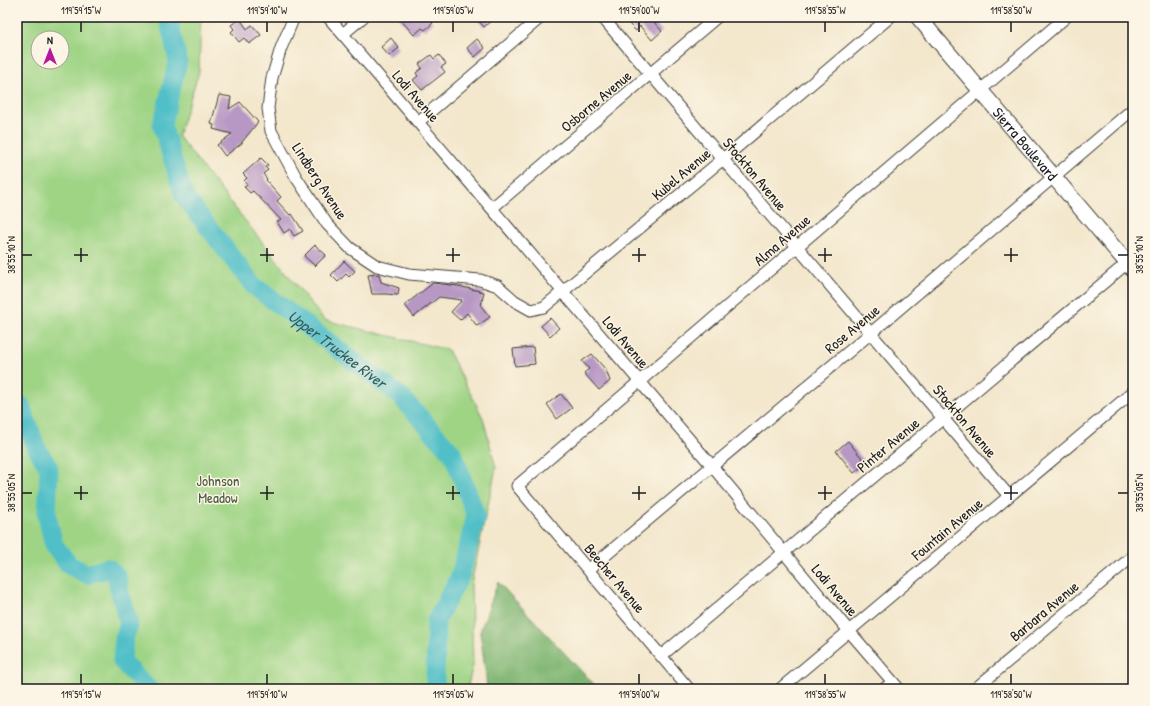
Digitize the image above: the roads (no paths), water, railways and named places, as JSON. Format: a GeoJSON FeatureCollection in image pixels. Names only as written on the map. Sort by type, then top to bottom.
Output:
{"type":"FeatureCollection","features":[{"type":"Feature","properties":{"kind":"street","name":"Lindberg Avenue"},"geometry":{"type":"LineString","coordinates":[[294,17],[281,48],[272,78],[268,108],[271,131],[296,177],[327,224],[350,248],[377,266],[408,274],[480,280],[498,286],[515,301],[531,310],[544,307],[563,292]]}},
{"type":"Feature","properties":{"kind":"street","name":"Lodi Avenue"},"geometry":{"type":"LineString","coordinates":[[328,17],[712,466],[899,689]]}},
{"type":"Feature","properties":{"kind":"street"},"geometry":{"type":"LineString","coordinates":[[343,34],[363,17]]}},
{"type":"Feature","properties":{"kind":"street"},"geometry":{"type":"LineString","coordinates":[[418,122],[541,17]]}},
{"type":"Feature","properties":{"kind":"street","name":"Stockton Avenue"},"geometry":{"type":"LineString","coordinates":[[602,17],[1009,496]]}},
{"type":"Feature","properties":{"kind":"street","name":"Osborne Avenue"},"geometry":{"type":"LineString","coordinates":[[492,208],[718,17]]}},
{"type":"Feature","properties":{"kind":"street","name":"Kubel Avenue"},"geometry":{"type":"LineString","coordinates":[[563,292],[890,17]]}},
{"type":"Feature","properties":{"kind":"street","name":"Sierra Boulevard"},"geometry":{"type":"LineString","coordinates":[[918,17],[1131,264]]}},
{"type":"Feature","properties":{"kind":"street","name":"Alma Avenue"},"geometry":{"type":"LineString","coordinates":[[517,486],[1066,17]]}},
{"type":"Feature","properties":{"kind":"street","name":"Rose Avenue"},"geometry":{"type":"LineString","coordinates":[[588,570],[871,333],[1133,109]]}},
{"type":"Feature","properties":{"kind":"street","name":"Pinter Avenue"},"geometry":{"type":"LineString","coordinates":[[661,656],[943,418],[1131,264]]}},
{"type":"Feature","properties":{"kind":"street","name":"Fountain Avenue"},"geometry":{"type":"LineString","coordinates":[[780,689],[1133,392]]}},
{"type":"Feature","properties":{"kind":"street","name":"Beecher Avenue"},"geometry":{"type":"LineString","coordinates":[[517,486],[689,689]]}},
{"type":"Feature","properties":{"kind":"street","name":"Barbara Avenue"},"geometry":{"type":"LineString","coordinates":[[975,689],[1133,556]]}},
{"type":"Feature","properties":{"kind":"lane"},"geometry":{"type":"LineString","coordinates":[[880,689],[891,680]]}},
{"type":"Feature","properties":{"kind":"waterway","name":"Upper Truckee River"},"geometry":{"type":"LineString","coordinates":[[168,17],[178,61],[162,125],[184,196],[254,286],[400,396],[453,454],[476,516],[460,576],[436,621],[435,689]]}},
{"type":"Feature","properties":{"kind":"waterway","name":"Upper Truckee River"},"geometry":{"type":"LineString","coordinates":[[17,406],[21,406],[36,447],[49,468],[47,516],[54,545],[69,565],[87,574],[108,568],[117,576],[129,625],[124,638],[122,661],[148,689]]}},
{"type":"Feature","properties":{"kind":"park label","name":"Johnson Meadow"},"geometry":{"type":"Point","coordinates":[218,488]}}]}
